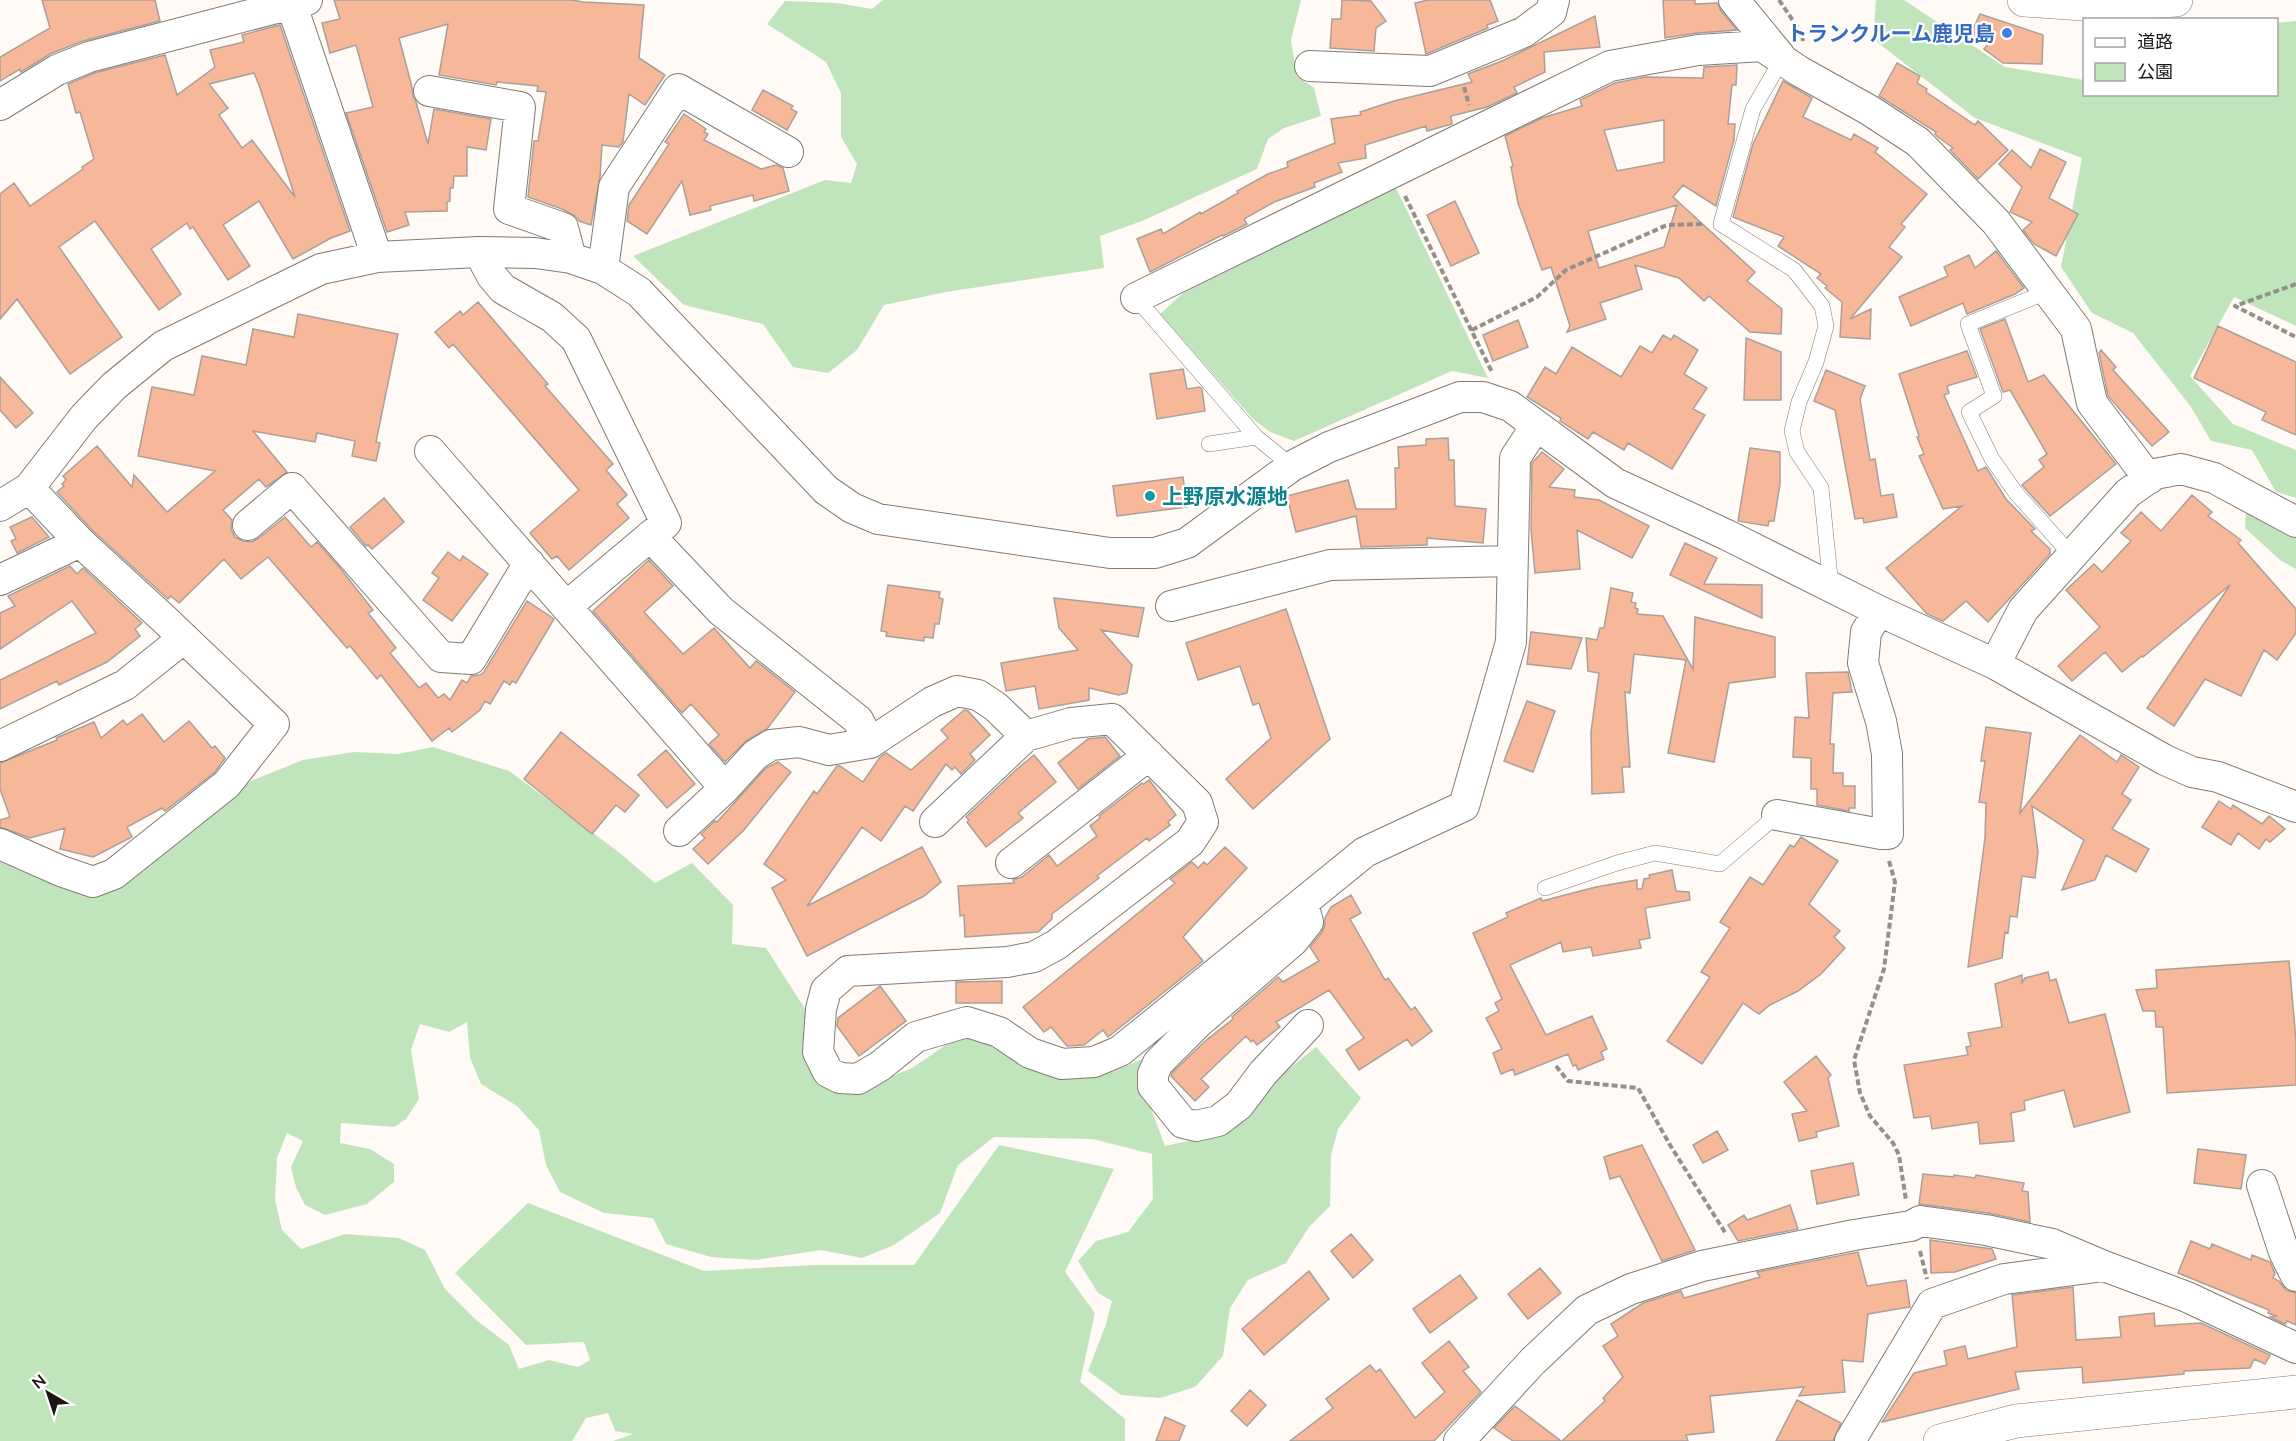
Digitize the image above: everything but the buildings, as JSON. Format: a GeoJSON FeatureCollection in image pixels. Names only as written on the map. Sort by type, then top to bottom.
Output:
{"type":"FeatureCollection","features":[{"type":"Feature","properties":{"kind":"street"},"geometry":{"type":"LineString","coordinates":[[1310,66],[1431,71],[1524,32],[1551,12],[1554,0]]}},
{"type":"Feature","properties":{"kind":"street"},"geometry":{"type":"LineString","coordinates":[[1734,0],[1782,59]]}},
{"type":"Feature","properties":{"kind":"street"},"geometry":{"type":"LineString","coordinates":[[2024,0],[2096,5],[2176,0]]}},
{"type":"Feature","properties":{"kind":"street"},"geometry":{"type":"LineString","coordinates":[[0,105],[57,70],[89,57],[296,1],[377,257]]}},
{"type":"Feature","properties":{"kind":"street"},"geometry":{"type":"LineString","coordinates":[[1136,298],[1610,66],[1698,50],[1762,46],[1799,71],[1869,110],[1918,142],[1996,222],[2076,329],[2092,403],[2149,479]]}},
{"type":"Feature","properties":{"kind":"street"},"geometry":{"type":"LineString","coordinates":[[603,269],[614,187],[678,89],[788,152]]}},
{"type":"Feature","properties":{"kind":"street"},"geometry":{"type":"LineString","coordinates":[[429,92],[520,107],[509,209],[563,228],[571,258]]}},
{"type":"Feature","properties":{"kind":"street"},"geometry":{"type":"LineString","coordinates":[[478,252],[492,276],[503,289],[552,316],[576,339],[666,523],[567,606]]}},
{"type":"Feature","properties":{"kind":"street"},"geometry":{"type":"LineString","coordinates":[[0,507],[29,488],[84,417],[106,394],[163,346],[321,269],[377,257],[478,252],[535,253],[571,258],[603,269],[639,292],[826,490],[852,508],[878,519],[1110,553],[1155,553],[1187,543],[1292,466],[1329,447],[1460,397],[1483,397],[1510,406],[1615,483],[1727,535],[1879,611],[1995,664],[2165,760],[2192,772],[2218,777],[2296,807]]}},
{"type":"Feature","properties":{"kind":"street"},"geometry":{"type":"LineString","coordinates":[[935,822],[1026,736],[1071,723],[1112,719],[1197,803],[1203,822],[1190,842],[1056,945],[1034,957],[1007,962],[849,970],[826,990],[821,1009],[818,1052],[828,1072],[840,1078],[858,1079],[880,1066],[916,1036],[967,1022],[999,1032],[1030,1053],[1062,1064],[1094,1062],[1120,1051],[1365,852],[1464,806],[1511,642],[1515,458],[1536,426]]}},
{"type":"Feature","properties":{"kind":"street"},"geometry":{"type":"LineString","coordinates":[[430,451],[725,788]]}},
{"type":"Feature","properties":{"kind":"street"},"geometry":{"type":"LineString","coordinates":[[1995,664],[2023,610],[2128,493],[2155,474],[2181,469],[2214,478],[2296,522]]}},
{"type":"Feature","properties":{"kind":"street"},"geometry":{"type":"LineString","coordinates":[[0,844],[61,871],[93,882],[114,874],[227,784],[274,724],[80,542],[29,488]]}},
{"type":"Feature","properties":{"kind":"street"},"geometry":{"type":"LineString","coordinates":[[248,525],[292,488],[441,657],[471,659],[529,563]]}},
{"type":"Feature","properties":{"kind":"street"},"geometry":{"type":"LineString","coordinates":[[650,536],[721,611],[858,720],[870,743]]}},
{"type":"Feature","properties":{"kind":"street"},"geometry":{"type":"LineString","coordinates":[[0,580],[80,542]]}},
{"type":"Feature","properties":{"kind":"street"},"geometry":{"type":"LineString","coordinates":[[1171,606],[1330,565],[1512,561]]}},
{"type":"Feature","properties":{"kind":"street"},"geometry":{"type":"LineString","coordinates":[[1777,815],[1888,834],[1887,754],[1881,721],[1863,663],[1866,632],[1879,611]]}},
{"type":"Feature","properties":{"kind":"street"},"geometry":{"type":"LineString","coordinates":[[0,746],[125,685],[184,638]]}},
{"type":"Feature","properties":{"kind":"street"},"geometry":{"type":"LineString","coordinates":[[679,831],[725,788],[755,755],[771,745],[799,742],[829,750],[870,743],[932,702],[957,691],[978,695],[996,707],[1026,736]]}},
{"type":"Feature","properties":{"kind":"street"},"geometry":{"type":"LineString","coordinates":[[1011,863],[1149,755]]}},
{"type":"Feature","properties":{"kind":"street"},"geometry":{"type":"LineString","coordinates":[[1303,903],[1308,922],[1293,941],[1198,1023],[1158,1063],[1153,1074],[1153,1086],[1183,1123],[1196,1126],[1218,1121],[1239,1105],[1263,1073],[1308,1025]]}},
{"type":"Feature","properties":{"kind":"street"},"geometry":{"type":"LineString","coordinates":[[2262,1185],[2284,1252],[2296,1276]]}},
{"type":"Feature","properties":{"kind":"street"},"geometry":{"type":"LineString","coordinates":[[1460,1441],[1533,1362],[1587,1310],[1596,1305],[1631,1289],[1702,1266],[1843,1237],[1911,1226],[1920,1221],[2052,1244],[2187,1298],[2296,1348]]}},
{"type":"Feature","properties":{"kind":"street"},"geometry":{"type":"LineString","coordinates":[[1850,1441],[1932,1304],[2004,1279],[2104,1266]]}},
{"type":"Feature","properties":{"kind":"street"},"geometry":{"type":"LineString","coordinates":[[1940,1441],[2016,1421],[2296,1392]]}},
{"type":"Feature","properties":{"kind":"lane"},"geometry":{"type":"LineString","coordinates":[[1782,59],[1753,109],[1721,224],[1794,270],[1822,306],[1826,326],[1816,362],[1799,402],[1792,431],[1797,452],[1821,488],[1832,587]]}},
{"type":"Feature","properties":{"kind":"lane"},"geometry":{"type":"LineString","coordinates":[[2049,291],[1968,324],[1994,396],[1969,412],[1992,459],[2016,493],[2072,556]]}},
{"type":"Feature","properties":{"kind":"lane"},"geometry":{"type":"LineString","coordinates":[[1136,298],[1257,437],[1292,466]]}},
{"type":"Feature","properties":{"kind":"lane"},"geometry":{"type":"LineString","coordinates":[[1209,444],[1257,437]]}},
{"type":"Feature","properties":{"kind":"lane"},"geometry":{"type":"LineString","coordinates":[[1545,888],[1617,863],[1655,853],[1720,864],[1777,815]]}},
{"type":"Feature","properties":{"kind":"path"},"geometry":{"type":"LineString","coordinates":[[1456,60],[1477,131]]}},
{"type":"Feature","properties":{"kind":"path"},"geometry":{"type":"LineString","coordinates":[[1394,173],[1497,381]]}},
{"type":"Feature","properties":{"kind":"path"},"geometry":{"type":"LineString","coordinates":[[1472,330],[1537,297],[1566,270],[1667,225],[1721,224]]}},
{"type":"Feature","properties":{"kind":"path"},"geometry":{"type":"LineString","coordinates":[[2296,284],[2235,306],[2296,337]]}},
{"type":"Feature","properties":{"kind":"path"},"geometry":{"type":"LineString","coordinates":[[1881,834],[1895,882],[1884,969],[1854,1060],[1860,1093],[1870,1116],[1893,1143],[1899,1155],[1911,1226]]}},
{"type":"Feature","properties":{"kind":"path"},"geometry":{"type":"LineString","coordinates":[[1556,1066],[1568,1082],[1638,1089],[1728,1236]]}},
{"type":"Feature","properties":{"kind":"green space"},"geometry":{"type":"Polygon","coordinates":[[[883,0],[1301,0],[1291,40],[1297,76],[1314,88],[1321,116],[1284,128],[1268,139],[1257,169],[1142,221],[1100,236],[1104,268],[946,292],[884,305],[857,350],[828,373],[793,367],[763,324],[684,305],[633,256],[825,180],[851,183],[857,164],[841,137],[841,93],[826,62],[767,24],[785,1],[837,3],[872,9],[883,0]]]}},
{"type":"Feature","properties":{"kind":"green space"},"geometry":{"type":"Polygon","coordinates":[[[1876,0],[1904,0],[2005,67],[2083,80],[2083,96],[2278,96],[2278,23],[2296,21],[2296,326],[2234,297],[2190,376],[2233,424],[2296,450],[2296,498],[2276,492],[2252,450],[2211,441],[2191,407],[2133,333],[2092,313],[2061,267],[2082,158],[1975,118],[1873,39],[1876,0]]]}},
{"type":"Feature","properties":{"kind":"green space"},"geometry":{"type":"Polygon","coordinates":[[[1393,182],[1488,378],[1452,371],[1294,441],[1270,432],[1253,419],[1160,314],[1193,284],[1393,182]]]}},
{"type":"Feature","properties":{"kind":"green space"},"geometry":{"type":"Polygon","coordinates":[[[2246,511],[2296,529],[2296,569],[2280,560],[2245,528],[2246,511]]]}},
{"type":"Feature","properties":{"kind":"green space"},"geometry":{"type":"Polygon","coordinates":[[[433,747],[509,771],[616,850],[655,883],[692,863],[733,905],[732,944],[766,948],[807,1012],[821,1086],[863,1088],[912,1068],[959,1036],[1004,1038],[1050,1077],[1112,1072],[1143,1059],[1146,1095],[1165,1146],[1193,1140],[1259,1093],[1316,1047],[1361,1098],[1338,1129],[1331,1155],[1330,1206],[1309,1227],[1286,1263],[1248,1280],[1230,1308],[1223,1356],[1195,1387],[1160,1398],[1121,1395],[1088,1371],[1112,1301],[1098,1293],[1078,1261],[1096,1241],[1128,1232],[1153,1199],[1152,1154],[1093,1139],[994,1137],[958,1165],[940,1213],[894,1245],[862,1258],[821,1250],[756,1260],[711,1257],[666,1244],[653,1218],[604,1213],[560,1192],[546,1165],[539,1130],[517,1106],[481,1084],[470,1058],[467,1022],[449,1032],[420,1024],[411,1050],[419,1099],[406,1119],[394,1127],[341,1123],[340,1143],[370,1149],[394,1164],[394,1182],[367,1204],[325,1215],[305,1205],[296,1187],[291,1167],[303,1141],[287,1133],[277,1158],[275,1200],[282,1230],[301,1249],[345,1234],[399,1238],[425,1250],[445,1289],[476,1320],[509,1345],[519,1369],[549,1360],[578,1367],[590,1360],[584,1342],[526,1345],[455,1273],[528,1203],[704,1271],[815,1265],[914,1265],[999,1145],[1114,1169],[1065,1272],[1095,1313],[1080,1382],[1125,1419],[1125,1441],[613,1441],[633,1434],[615,1431],[608,1413],[586,1418],[572,1441],[0,1441],[0,858],[120,879],[251,781],[303,760],[354,752],[398,754],[433,747]]]}},
{"type":"Feature","properties":{"kind":"place","name":"トランクルーム鹿児島"},"geometry":{"type":"Point","coordinates":[2007,33]}},
{"type":"Feature","properties":{"kind":"place","name":"上野原水源地"},"geometry":{"type":"Point","coordinates":[1150,496]}}]}
